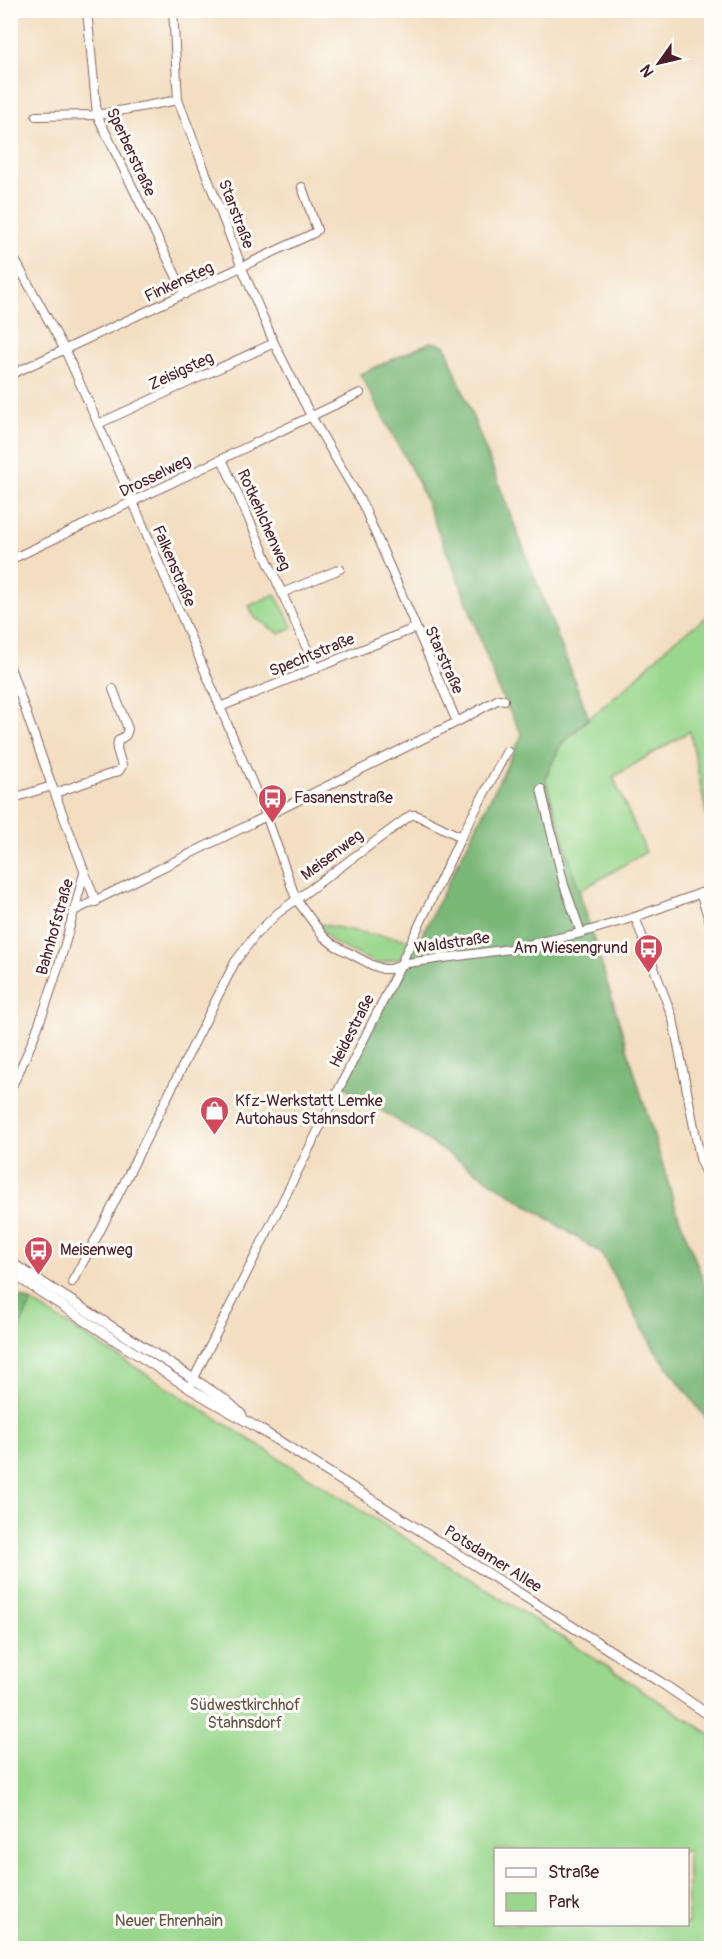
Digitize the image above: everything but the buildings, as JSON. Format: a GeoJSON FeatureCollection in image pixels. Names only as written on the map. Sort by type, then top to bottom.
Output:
{"type":"FeatureCollection","features":[{"type":"Feature","properties":{"kind":"street","name":"Sperberstraße"},"geometry":{"type":"LineString","coordinates":[[87,10],[97,116],[185,294]]}},
{"type":"Feature","properties":{"kind":"street","name":"Starstraße"},"geometry":{"type":"LineString","coordinates":[[173,10],[178,100],[242,268],[274,343],[311,416],[363,505],[457,722]]}},
{"type":"Feature","properties":{"kind":"street"},"geometry":{"type":"LineString","coordinates":[[36,116],[97,116],[178,100]]}},
{"type":"Feature","properties":{"kind":"street","name":"Finkensteg"},"geometry":{"type":"LineString","coordinates":[[10,375],[314,233],[317,230],[302,187]]}},
{"type":"Feature","properties":{"kind":"street","name":"Falkenstraße"},"geometry":{"type":"LineString","coordinates":[[10,252],[64,350],[133,502],[266,815],[296,899]]}},
{"type":"Feature","properties":{"kind":"street","name":"Zeisigsteg"},"geometry":{"type":"LineString","coordinates":[[98,424],[274,343]]}},
{"type":"Feature","properties":{"kind":"street"},"geometry":{"type":"LineString","coordinates":[[311,416],[360,393]]}},
{"type":"Feature","properties":{"kind":"street","name":"Drosselweg"},"geometry":{"type":"LineString","coordinates":[[10,560],[311,416]]}},
{"type":"Feature","properties":{"kind":"street","name":"Rotkehlchenweg"},"geometry":{"type":"LineString","coordinates":[[222,459],[316,669]]}},
{"type":"Feature","properties":{"kind":"street","name":"Rotkehlchenweg"},"geometry":{"type":"LineString","coordinates":[[282,593],[340,569]]}},
{"type":"Feature","properties":{"kind":"street","name":"Spechtstraße"},"geometry":{"type":"LineString","coordinates":[[220,707],[415,628]]}},
{"type":"Feature","properties":{"kind":"street","name":"Bahnhofstraße"},"geometry":{"type":"LineString","coordinates":[[10,668],[84,871],[62,958],[30,1049],[10,1090]]}},
{"type":"Feature","properties":{"kind":"street"},"geometry":{"type":"LineString","coordinates":[[10,799],[53,790],[119,771],[122,766],[117,748],[118,741],[126,735],[128,729],[113,689]]}},
{"type":"Feature","properties":{"kind":"street"},"geometry":{"type":"LineString","coordinates":[[74,911],[457,722],[499,699],[504,700]]}},
{"type":"Feature","properties":{"kind":"street","name":"Heidestraße"},"geometry":{"type":"LineString","coordinates":[[192,1384],[461,837],[507,750]]}},
{"type":"Feature","properties":{"kind":"street"},"geometry":{"type":"LineString","coordinates":[[541,789],[564,885],[581,933],[635,917],[711,889]]}},
{"type":"Feature","properties":{"kind":"street","name":"Meisenweg"},"geometry":{"type":"LineString","coordinates":[[72,1282],[99,1233],[235,962],[256,934],[296,899],[411,815],[416,815],[461,837]]}},
{"type":"Feature","properties":{"kind":"street"},"geometry":{"type":"LineString","coordinates":[[84,871],[96,902]]}},
{"type":"Feature","properties":{"kind":"street"},"geometry":{"type":"LineString","coordinates":[[700,893],[711,927]]}},
{"type":"Feature","properties":{"kind":"street","name":"Waldstraße"},"geometry":{"type":"LineString","coordinates":[[296,899],[324,937],[334,945],[383,969],[407,963],[510,949],[581,933]]}},
{"type":"Feature","properties":{"kind":"street"},"geometry":{"type":"LineString","coordinates":[[635,917],[673,1019],[701,1163],[711,1186]]}},
{"type":"Feature","properties":{"kind":"street","name":"Potsdamer Allee"},"geometry":{"type":"LineString","coordinates":[[10,1262],[192,1384]]}},
{"type":"Feature","properties":{"kind":"street","name":"Potsdamer Allee"},"geometry":{"type":"LineString","coordinates":[[10,1272],[192,1384],[227,1401],[258,1428],[711,1717]]}},
{"type":"Feature","properties":{"kind":"green space"},"geometry":{"type":"Polygon","coordinates":[[[431,342],[445,345],[589,718],[561,744],[545,779],[677,1212],[711,1300],[711,1425],[653,1347],[601,1253],[341,1084],[398,966],[418,943],[522,735],[500,693],[460,584],[417,480],[360,374],[431,342]]]}},
{"type":"Feature","properties":{"kind":"green space"},"geometry":{"type":"Polygon","coordinates":[[[275,594],[293,627],[280,634],[255,618],[249,606],[275,594]]]}},
{"type":"Feature","properties":{"kind":"green space"},"geometry":{"type":"Polygon","coordinates":[[[711,614],[711,815],[707,817],[690,731],[613,777],[646,852],[571,896],[545,779],[560,746],[632,682],[672,642],[711,614]]]}},
{"type":"Feature","properties":{"kind":"green space"},"geometry":{"type":"Polygon","coordinates":[[[315,923],[410,940],[400,958],[378,964],[335,944],[315,923]]]}},
{"type":"Feature","properties":{"kind":"green space"},"geometry":{"type":"Polygon","coordinates":[[[11,1293],[32,1302],[11,1344],[11,1293]]]}},
{"type":"Feature","properties":{"kind":"green space","name":"Südwestkirchhof Stahnsdorf"},"geometry":{"type":"Polygon","coordinates":[[[32,1302],[560,1636],[711,1735],[711,1948],[11,1948],[10,1344],[32,1302]]]}},
{"type":"Feature","properties":{"kind":"place","name":"Fasanenstraße"},"geometry":{"type":"Point","coordinates":[273,824]}},
{"type":"Feature","properties":{"kind":"place","name":"Am Wiesengrund"},"geometry":{"type":"Point","coordinates":[649,974]}},
{"type":"Feature","properties":{"kind":"place","name":"Kfz-Werkstatt Lemke Autohaus Stahnsdorf"},"geometry":{"type":"Point","coordinates":[214,1136]}},
{"type":"Feature","properties":{"kind":"place","name":"Meisenweg"},"geometry":{"type":"Point","coordinates":[39,1276]}},
{"type":"Feature","properties":{"kind":"park label","name":"Neuer Ehrenhain"},"geometry":{"type":"Point","coordinates":[169,1921]}}]}
